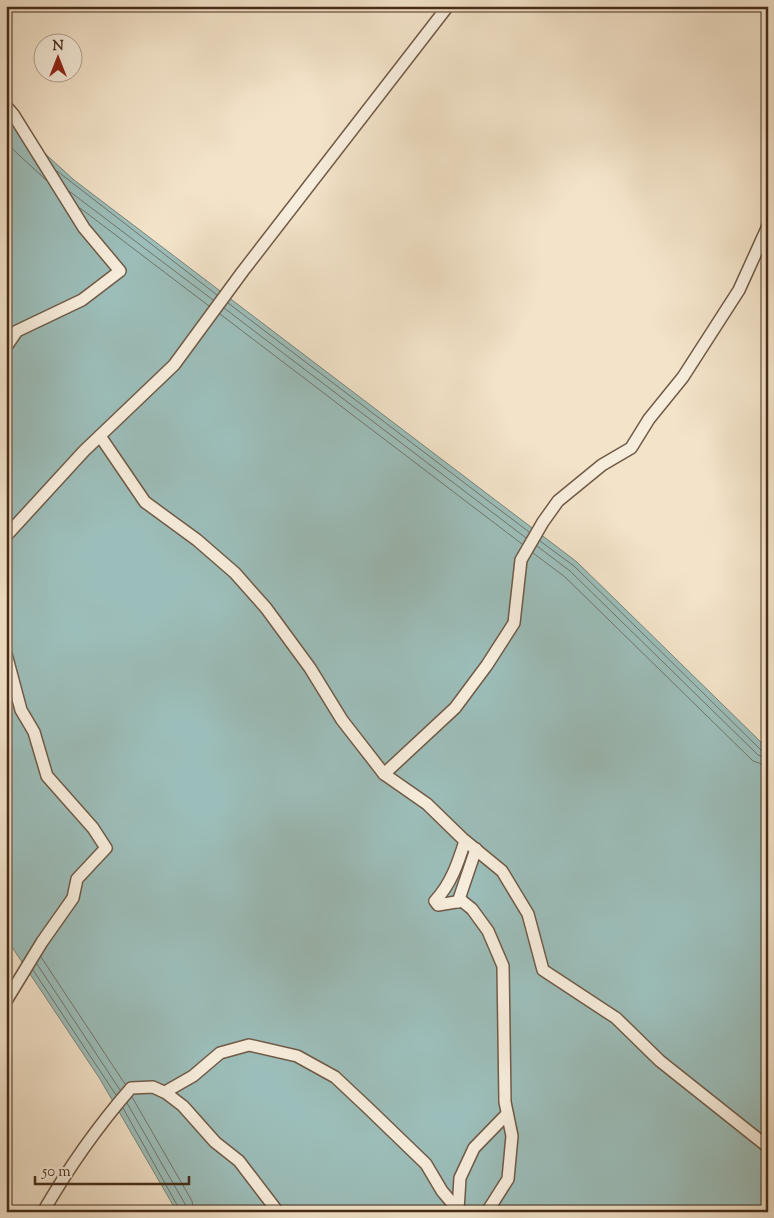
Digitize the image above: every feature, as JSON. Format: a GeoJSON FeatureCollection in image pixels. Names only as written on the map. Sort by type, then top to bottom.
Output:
{"type":"FeatureCollection","features":[{"type":"Feature","properties":{"kind":"lane"},"geometry":{"type":"LineString","coordinates":[[6,536],[100,436],[174,365],[243,271],[448,6]]}},
{"type":"Feature","properties":{"kind":"lane"},"geometry":{"type":"LineString","coordinates":[[6,106],[13,114],[84,228],[120,271],[82,300],[17,330],[6,347]]}},
{"type":"Feature","properties":{"kind":"lane"},"geometry":{"type":"LineString","coordinates":[[384,774],[455,708],[487,665],[514,623],[520,560],[543,522],[558,500],[602,465],[631,448],[649,419],[683,376],[739,290],[768,226]]}},
{"type":"Feature","properties":{"kind":"lane"},"geometry":{"type":"LineString","coordinates":[[100,436],[145,502],[197,540],[235,573],[266,608],[310,668],[342,720],[384,774],[427,804],[465,841],[502,871],[528,914],[543,970],[616,1018],[660,1061],[768,1147]]}},
{"type":"Feature","properties":{"kind":"lane"},"geometry":{"type":"LineString","coordinates":[[6,654],[21,710],[34,732],[47,776],[93,828],[106,848],[77,879],[73,898],[42,942],[6,1001]]}},
{"type":"Feature","properties":{"kind":"lane"},"geometry":{"type":"LineString","coordinates":[[465,841],[456,868],[446,888],[435,901],[438,905],[462,901],[472,909],[488,931],[503,966],[505,1102],[512,1136],[508,1179],[487,1212]]}},
{"type":"Feature","properties":{"kind":"lane"},"geometry":{"type":"LineString","coordinates":[[458,902],[476,849]]}},
{"type":"Feature","properties":{"kind":"lane"},"geometry":{"type":"LineString","coordinates":[[165,1092],[193,1076],[220,1053],[249,1045],[297,1056],[334,1077],[368,1108],[426,1164],[442,1191],[459,1211]]}},
{"type":"Feature","properties":{"kind":"lane"},"geometry":{"type":"LineString","coordinates":[[43,1212],[79,1152],[131,1088],[154,1087],[165,1092],[183,1106],[214,1142],[239,1161],[278,1212]]}},
{"type":"Feature","properties":{"kind":"lane"},"geometry":{"type":"LineString","coordinates":[[459,1211],[460,1178],[474,1148],[507,1114]]}},
{"type":"Feature","properties":{"kind":"water"},"geometry":{"type":"Polygon","coordinates":[[[6,118],[74,180],[577,562],[768,749],[768,1212],[177,1212],[100,1079],[6,938],[6,118]]]}}]}
